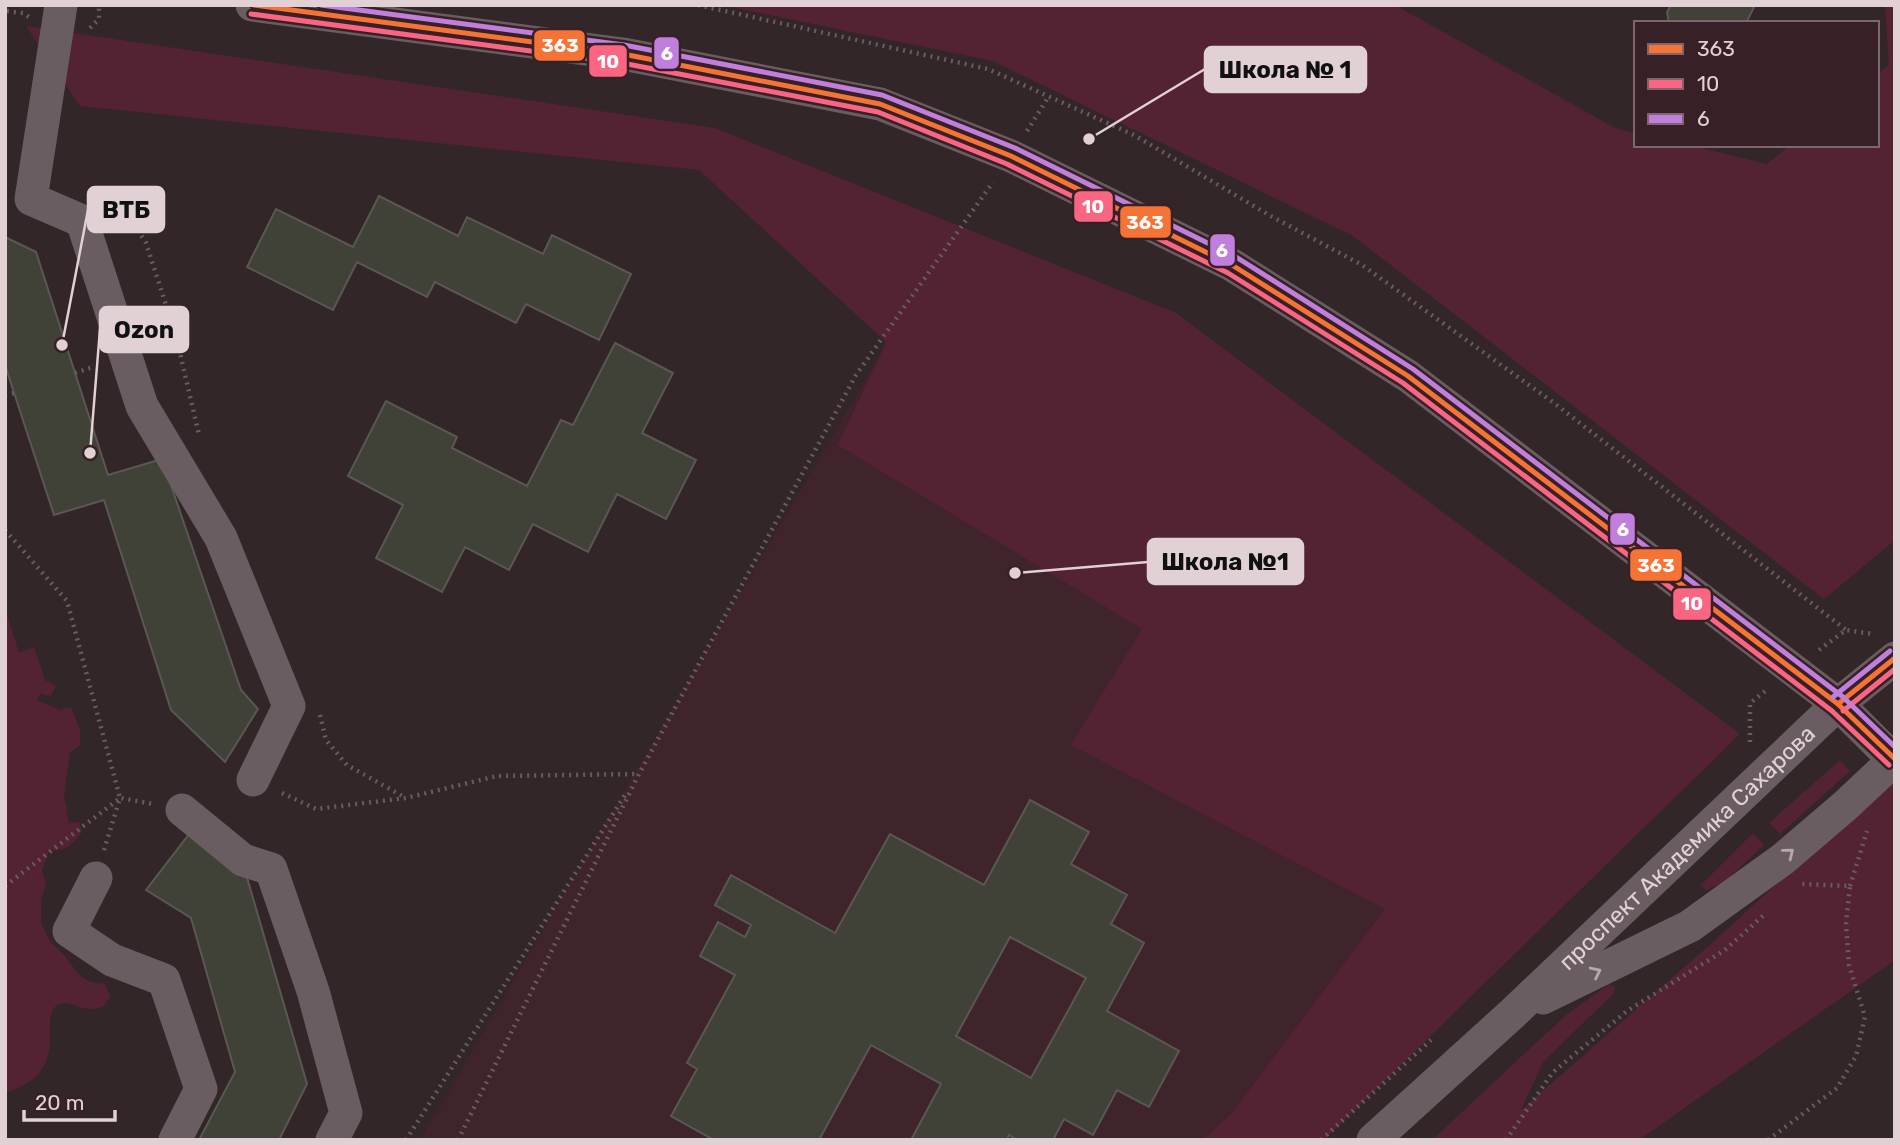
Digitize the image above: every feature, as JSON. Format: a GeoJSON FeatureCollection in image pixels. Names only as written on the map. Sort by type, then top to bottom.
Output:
{"type":"FeatureCollection","features":[{"type":"Feature","properties":{"kind":"street"},"geometry":{"type":"LineString","coordinates":[[61,5],[18,195],[82,221],[142,406],[221,538],[289,706],[253,780]]}},
{"type":"Feature","properties":{"kind":"street"},"geometry":{"type":"LineString","coordinates":[[251,5],[623,54],[880,104],[1011,156],[1232,265],[1408,376],[1838,704],[1894,760]]}},
{"type":"Feature","properties":{"kind":"street","name":"проспект Академика Сахарова"},"geometry":{"type":"LineString","coordinates":[[1373,1140],[1513,1013],[1838,704],[1895,658]]}},
{"type":"Feature","properties":{"kind":"street","name":"проспект Академика Сахарова"},"geometry":{"type":"LineString","coordinates":[[1513,1013],[1689,926],[1783,859],[1894,760]]}},
{"type":"Feature","properties":{"kind":"street"},"geometry":{"type":"LineString","coordinates":[[182,810],[243,860],[271,869],[313,991],[346,1113],[332,1140]]}},
{"type":"Feature","properties":{"kind":"street"},"geometry":{"type":"LineString","coordinates":[[96,878],[69,931],[112,960],[164,980],[201,1089],[176,1140]]}},
{"type":"Feature","properties":{"kind":"path"},"geometry":{"type":"LineString","coordinates":[[86,33],[99,19],[99,5]]}},
{"type":"Feature","properties":{"kind":"path"},"geometry":{"type":"LineString","coordinates":[[698,5],[988,69],[1134,135],[1269,215],[1362,265],[1554,403],[1846,630]]}},
{"type":"Feature","properties":{"kind":"path"},"geometry":{"type":"LineString","coordinates":[[458,1140],[639,774],[856,375],[1011,156],[1049,96]]}},
{"type":"Feature","properties":{"kind":"path"},"geometry":{"type":"LineString","coordinates":[[101,201],[133,223],[146,243],[176,336],[201,442]]}},
{"type":"Feature","properties":{"kind":"path"},"geometry":{"type":"LineString","coordinates":[[75,373],[93,367],[90,355]]}},
{"type":"Feature","properties":{"kind":"path"},"geometry":{"type":"LineString","coordinates":[[5,395],[14,393]]}},
{"type":"Feature","properties":{"kind":"path"},"geometry":{"type":"LineString","coordinates":[[5,530],[67,600],[120,798],[5,886]]}},
{"type":"Feature","properties":{"kind":"path"},"geometry":{"type":"LineString","coordinates":[[317,704],[326,740],[347,765],[406,798]]}},
{"type":"Feature","properties":{"kind":"path"},"geometry":{"type":"LineString","coordinates":[[253,780],[316,809],[406,798],[497,776],[639,774]]}},
{"type":"Feature","properties":{"kind":"path"},"geometry":{"type":"LineString","coordinates":[[406,1140],[639,774]]}},
{"type":"Feature","properties":{"kind":"path"},"geometry":{"type":"LineString","coordinates":[[1768,1140],[1837,1088],[1856,1056],[1864,1017],[1849,965],[1846,924],[1850,886],[1867,831]]}},
{"type":"Feature","properties":{"kind":"path"},"geometry":{"type":"LineString","coordinates":[[1800,884],[1850,886]]}},
{"type":"Feature","properties":{"kind":"path"},"geometry":{"type":"LineString","coordinates":[[1506,1140],[1553,1072],[1627,1011],[1725,950],[1772,909]]}},
{"type":"Feature","properties":{"kind":"shaded area"},"geometry":{"type":"Polygon","coordinates":[[[721,5],[1395,5],[1615,128],[1634,133],[1634,147],[1697,147],[1767,164],[1788,147],[1879,147],[1879,73],[1889,65],[1885,5],[1895,5],[1895,540],[1824,599],[1353,236],[993,61],[721,5]]]}},
{"type":"Feature","properties":{"kind":"shaded area"},"geometry":{"type":"Polygon","coordinates":[[[26,26],[715,128],[1176,313],[1740,734],[1324,1140],[1202,1140],[1231,1114],[1385,909],[1071,745],[1142,629],[838,445],[886,342],[699,170],[80,106],[26,26]]]}},
{"type":"Feature","properties":{"kind":"shaded area"},"geometry":{"type":"Polygon","coordinates":[[[887,343],[1670,802],[1324,1140],[420,1140],[887,343]]]}},
{"type":"Feature","properties":{"kind":"shaded area"},"geometry":{"type":"Polygon","coordinates":[[[5,608],[19,653],[34,647],[45,680],[56,686],[51,696],[40,694],[37,700],[60,710],[71,707],[80,730],[80,745],[70,753],[64,795],[69,823],[79,822],[82,832],[68,846],[49,851],[42,870],[46,884],[41,900],[41,923],[50,941],[79,975],[90,982],[105,984],[110,996],[104,1006],[94,1009],[68,1004],[56,1006],[51,1013],[47,1060],[40,1072],[26,1084],[5,1093],[5,608]]]}},
{"type":"Feature","properties":{"kind":"shaded area"},"geometry":{"type":"Polygon","coordinates":[[[1840,760],[1850,771],[1780,834],[1769,823],[1840,760]]]}},
{"type":"Feature","properties":{"kind":"shaded area"},"geometry":{"type":"Polygon","coordinates":[[[1895,775],[1895,960],[1639,1140],[1432,1140],[1566,1015],[1609,984],[1615,987],[1613,994],[1543,1062],[1521,1110],[1713,942],[1895,775]]]}},
{"type":"Feature","properties":{"kind":"shaded area"},"geometry":{"type":"Polygon","coordinates":[[[1753,833],[1764,845],[1723,883],[1706,890],[1701,885],[1753,833]]]}},
{"type":"Feature","properties":{"kind":"building"},"geometry":{"type":"Polygon","coordinates":[[[1671,5],[1755,5],[1747,21],[1669,21],[1667,12],[1671,5]]]}},
{"type":"Feature","properties":{"kind":"building"},"geometry":{"type":"Polygon","coordinates":[[[379,196],[458,236],[467,217],[543,254],[552,235],[631,274],[599,340],[526,304],[516,323],[435,282],[427,297],[357,262],[333,310],[247,267],[276,209],[353,247],[379,196]]]}},
{"type":"Feature","properties":{"kind":"building"},"geometry":{"type":"Polygon","coordinates":[[[5,237],[36,252],[108,475],[162,459],[241,690],[258,709],[225,762],[171,710],[104,500],[54,515],[5,365],[5,237]]]}},
{"type":"Feature","properties":{"kind":"building"},"geometry":{"type":"Polygon","coordinates":[[[615,343],[673,373],[642,433],[696,460],[666,519],[617,494],[588,552],[533,524],[509,570],[465,547],[442,592],[376,558],[403,505],[348,476],[386,401],[457,437],[452,448],[527,486],[561,420],[573,425],[615,343]]]}},
{"type":"Feature","properties":{"kind":"building"},"geometry":{"type":"Polygon","coordinates":[[[1030,800],[1089,832],[1071,864],[1127,895],[1111,924],[1144,943],[1107,1011],[1179,1051],[1149,1107],[1117,1090],[1093,1135],[1064,1119],[1053,1140],[1017,1140],[1009,1135],[1007,1140],[911,1140],[941,1084],[871,1045],[819,1140],[714,1140],[671,1116],[697,1069],[687,1063],[735,975],[700,956],[718,922],[745,937],[751,925],[715,905],[731,875],[835,933],[890,834],[984,885],[1030,800]],[[1010,937],[956,1036],[1031,1078],[1086,978],[1010,937]]]}},
{"type":"Feature","properties":{"kind":"building"},"geometry":{"type":"Polygon","coordinates":[[[190,833],[246,874],[307,1084],[279,1140],[199,1140],[235,1072],[191,918],[146,890],[190,833]]]}},
{"type":"Feature","properties":{"kind":"transit line","name":"363"},"geometry":{"type":"LineString","coordinates":[[254,5],[623,54],[880,104],[1011,156],[1232,265],[1408,376],[1838,704],[1895,759]]}},
{"type":"Feature","properties":{"kind":"transit line","name":"6"},"geometry":{"type":"LineString","coordinates":[[321,5],[624,45],[882,95],[1015,148],[1236,257],[1413,369],[1843,697],[1895,747]]}},
{"type":"Feature","properties":{"kind":"transit line","name":"10"},"geometry":{"type":"LineString","coordinates":[[251,14],[622,63],[878,112],[1007,164],[1228,273],[1403,383],[1832,711],[1889,765]]}},
{"type":"Feature","properties":{"kind":"transit line","name":"6"},"geometry":{"type":"LineString","coordinates":[[1833,697],[1890,651]]}},
{"type":"Feature","properties":{"kind":"transit line","name":"363"},"geometry":{"type":"LineString","coordinates":[[1838,704],[1895,658]]}},
{"type":"Feature","properties":{"kind":"transit line","name":"10"},"geometry":{"type":"LineString","coordinates":[[1843,711],[1895,669]]}},
{"type":"Feature","properties":{"kind":"place","name":"Школа № 1"},"geometry":{"type":"Point","coordinates":[1089,139]}},
{"type":"Feature","properties":{"kind":"place","name":"ВТБ"},"geometry":{"type":"Point","coordinates":[62,345]}},
{"type":"Feature","properties":{"kind":"place","name":"Ozon"},"geometry":{"type":"Point","coordinates":[90,453]}},
{"type":"Feature","properties":{"kind":"place","name":"Школа №1"},"geometry":{"type":"Point","coordinates":[1015,573]}}]}
